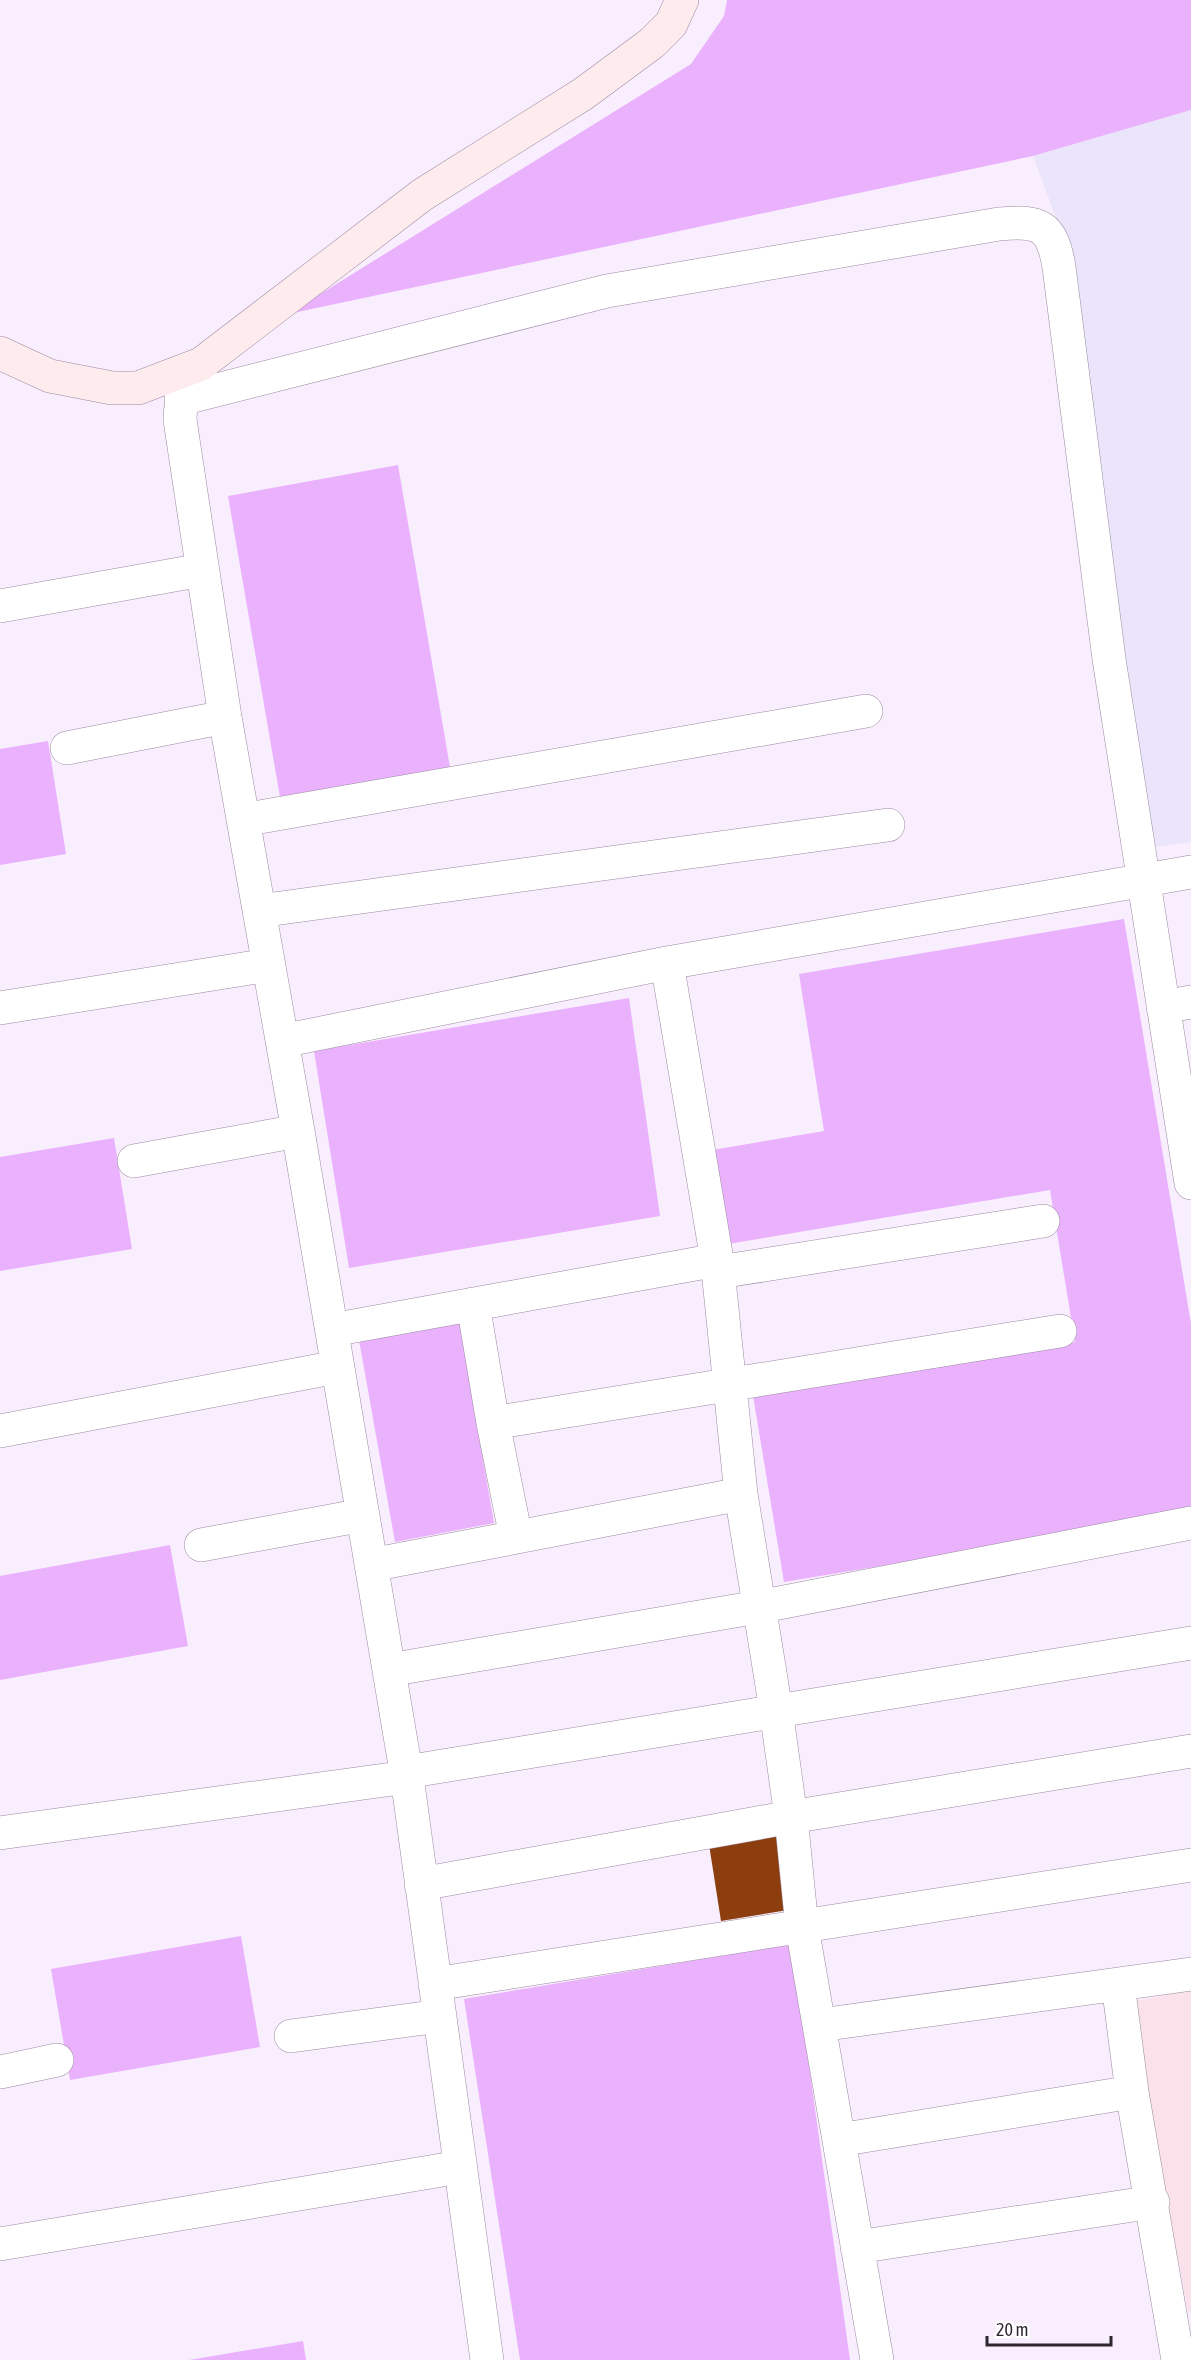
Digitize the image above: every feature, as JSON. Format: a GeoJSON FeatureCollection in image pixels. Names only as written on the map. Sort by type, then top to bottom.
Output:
{"type":"FeatureCollection","features":[{"type":"Feature","properties":{"kind":"street"},"geometry":{"type":"LineString","coordinates":[[487,2360],[406,1775],[298,1131],[225,717],[180,420],[181,399],[187,381],[201,364],[422,195],[583,94],[652,43],[671,24],[682,0]]}},
{"type":"Feature","properties":{"kind":"street"},"geometry":{"type":"LineString","coordinates":[[181,399],[607,291],[999,224],[1040,226],[1051,236],[1057,256],[1108,647],[1143,879],[1177,1004],[1191,1183]]}},
{"type":"Feature","properties":{"kind":"street"},"geometry":{"type":"LineString","coordinates":[[0,353],[50,376],[112,388],[138,388],[201,364]]}},
{"type":"Feature","properties":{"kind":"street"},"geometry":{"type":"LineString","coordinates":[[0,606],[202,570]]}},
{"type":"Feature","properties":{"kind":"street"},"geometry":{"type":"LineString","coordinates":[[243,820],[866,711]]}},
{"type":"Feature","properties":{"kind":"street"},"geometry":{"type":"LineString","coordinates":[[67,748],[225,717]]}},
{"type":"Feature","properties":{"kind":"street"},"geometry":{"type":"LineString","coordinates":[[259,910],[888,825]]}},
{"type":"Feature","properties":{"kind":"street"},"geometry":{"type":"LineString","coordinates":[[282,1041],[667,963],[1191,872]]}},
{"type":"Feature","properties":{"kind":"street"},"geometry":{"type":"LineString","coordinates":[[667,963],[718,1266],[741,1494],[776,1710],[791,1817],[802,1927],[877,2360]]}},
{"type":"Feature","properties":{"kind":"street"},"geometry":{"type":"LineString","coordinates":[[0,1008],[268,965]]}},
{"type":"Feature","properties":{"kind":"street"},"geometry":{"type":"LineString","coordinates":[[134,1161],[298,1131]]}},
{"type":"Feature","properties":{"kind":"street"},"geometry":{"type":"LineString","coordinates":[[332,1330],[473,1304],[718,1266],[1043,1221]]}},
{"type":"Feature","properties":{"kind":"street"},"geometry":{"type":"LineString","coordinates":[[473,1304],[493,1423],[516,1537]]}},
{"type":"Feature","properties":{"kind":"street"},"geometry":{"type":"LineString","coordinates":[[493,1423],[1060,1331]]}},
{"type":"Feature","properties":{"kind":"street"},"geometry":{"type":"LineString","coordinates":[[0,1431],[337,1367]]}},
{"type":"Feature","properties":{"kind":"street"},"geometry":{"type":"LineString","coordinates":[[371,1564],[741,1494]]}},
{"type":"Feature","properties":{"kind":"street"},"geometry":{"type":"LineString","coordinates":[[201,1545],[363,1515]]}},
{"type":"Feature","properties":{"kind":"street"},"geometry":{"type":"LineString","coordinates":[[389,1670],[758,1606],[1191,1523]]}},
{"type":"Feature","properties":{"kind":"street"},"geometry":{"type":"LineString","coordinates":[[0,1833],[406,1775],[776,1710],[1191,1643]]}},
{"type":"Feature","properties":{"kind":"street"},"geometry":{"type":"LineString","coordinates":[[421,1884],[791,1817],[1191,1751]]}},
{"type":"Feature","properties":{"kind":"street"},"geometry":{"type":"LineString","coordinates":[[435,1984],[1191,1865]]}},
{"type":"Feature","properties":{"kind":"street"},"geometry":{"type":"LineString","coordinates":[[820,2025],[1191,1974]]}},
{"type":"Feature","properties":{"kind":"street"},"geometry":{"type":"LineString","coordinates":[[1118,1984],[1132,2092],[1153,2202],[1178,2360]]}},
{"type":"Feature","properties":{"kind":"street"},"geometry":{"type":"LineString","coordinates":[[291,2036],[440,2016]]}},
{"type":"Feature","properties":{"kind":"street"},"geometry":{"type":"LineString","coordinates":[[0,2072],[57,2060]]}},
{"type":"Feature","properties":{"kind":"street"},"geometry":{"type":"LineString","coordinates":[[839,2140],[1132,2092]]}},
{"type":"Feature","properties":{"kind":"street"},"geometry":{"type":"LineString","coordinates":[[0,2244],[460,2167]]}},
{"type":"Feature","properties":{"kind":"street"},"geometry":{"type":"LineString","coordinates":[[857,2247],[1153,2202]]}},
{"type":"Feature","properties":{"kind":"shaded area"},"geometry":{"type":"Polygon","coordinates":[[[727,0],[1191,0],[1191,110],[1033,156],[288,314],[691,64],[724,16],[727,0]]]}},
{"type":"Feature","properties":{"kind":"shaded area"},"geometry":{"type":"Polygon","coordinates":[[[1191,110],[1191,842],[1155,847],[1061,231],[1033,156],[1191,110]]]}},
{"type":"Feature","properties":{"kind":"shaded area"},"geometry":{"type":"Polygon","coordinates":[[[398,465],[451,773],[281,803],[228,496],[398,465]]]}},
{"type":"Feature","properties":{"kind":"shaded area"},"geometry":{"type":"Polygon","coordinates":[[[48,741],[66,854],[0,865],[0,749],[48,741]]]}},
{"type":"Feature","properties":{"kind":"shaded area"},"geometry":{"type":"Polygon","coordinates":[[[1124,919],[1191,1324],[1191,1514],[784,1582],[753,1396],[1075,1342],[1050,1190],[728,1244],[712,1150],[824,1131],[799,974],[1124,919]]]}},
{"type":"Feature","properties":{"kind":"shaded area"},"geometry":{"type":"Polygon","coordinates":[[[629,998],[660,1216],[349,1268],[314,1051],[629,998]]]}},
{"type":"Feature","properties":{"kind":"shaded area"},"geometry":{"type":"Polygon","coordinates":[[[114,1138],[132,1249],[0,1271],[0,1157],[114,1138]]]}},
{"type":"Feature","properties":{"kind":"shaded area"},"geometry":{"type":"Polygon","coordinates":[[[459,1321],[494,1523],[395,1542],[359,1340],[459,1321]]]}},
{"type":"Feature","properties":{"kind":"shaded area"},"geometry":{"type":"Polygon","coordinates":[[[170,1545],[188,1646],[0,1680],[0,1576],[170,1545]]]}},
{"type":"Feature","properties":{"kind":"shaded area"},"geometry":{"type":"Polygon","coordinates":[[[241,1936],[260,2047],[70,2080],[51,1969],[241,1936]]]}},
{"type":"Feature","properties":{"kind":"shaded area"},"geometry":{"type":"Polygon","coordinates":[[[792,1944],[850,2360],[520,2360],[464,1999],[792,1944]]]}},
{"type":"Feature","properties":{"kind":"shaded area"},"geometry":{"type":"Polygon","coordinates":[[[1191,1990],[1191,2311],[1188,2312],[1130,2002],[1191,1990]]]}},
{"type":"Feature","properties":{"kind":"shaded area"},"geometry":{"type":"Polygon","coordinates":[[[303,2341],[306,2360],[189,2360],[303,2341]]]}},
{"type":"Feature","properties":{"kind":"building"},"geometry":{"type":"Polygon","coordinates":[[[775,1827],[788,1910],[721,1921],[708,1838],[775,1827]]]}}]}
